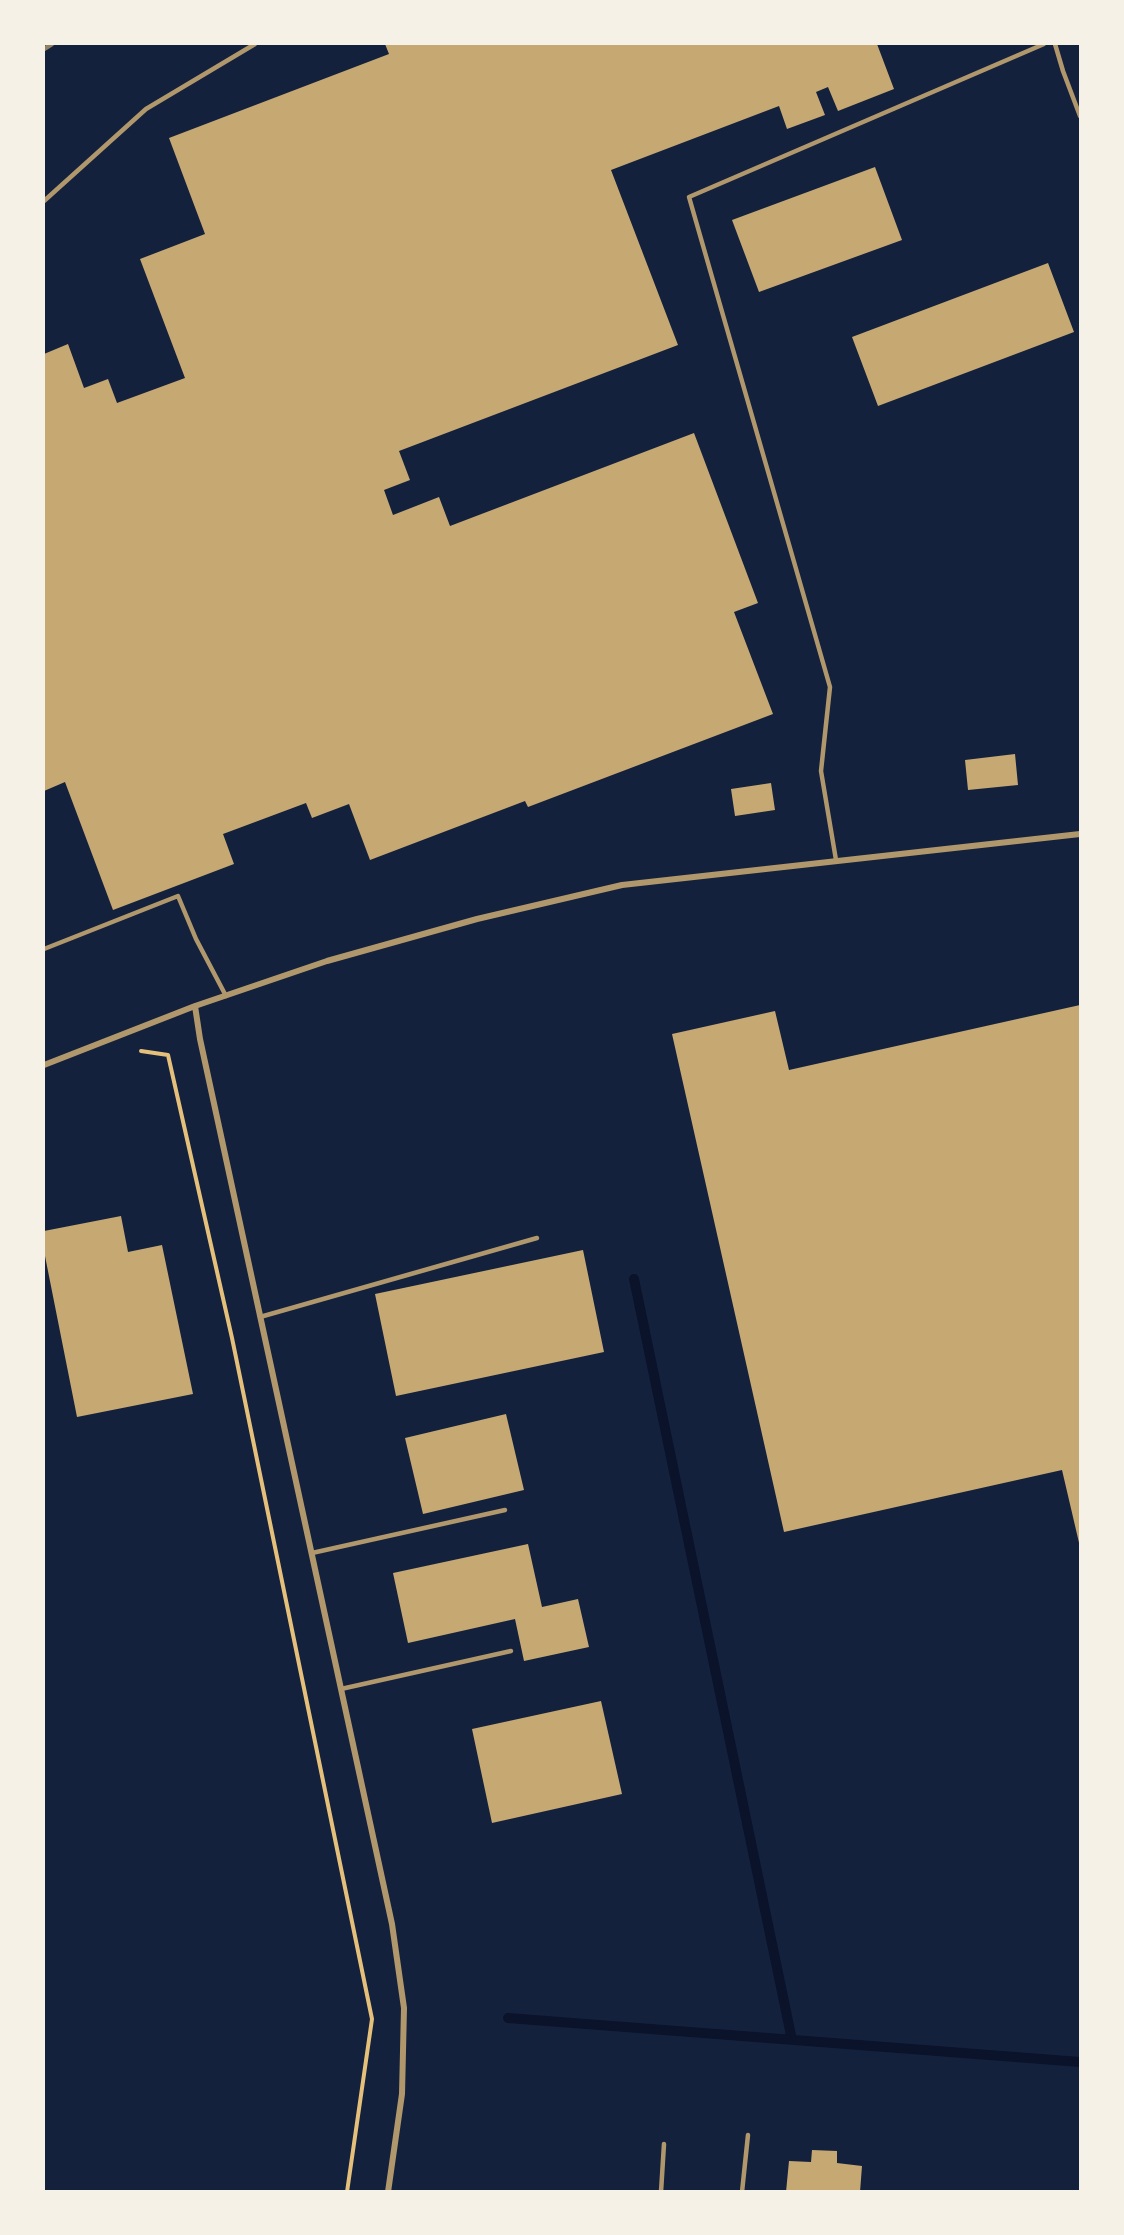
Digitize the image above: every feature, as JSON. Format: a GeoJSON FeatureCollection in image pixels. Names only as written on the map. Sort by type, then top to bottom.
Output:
{"type":"FeatureCollection","features":[{"type":"Feature","properties":{"kind":"street"},"geometry":{"type":"LineString","coordinates":[[44,1065],[195,1006],[327,961],[477,919],[622,885],[1080,834]]}},
{"type":"Feature","properties":{"kind":"street"},"geometry":{"type":"LineString","coordinates":[[195,1006],[202,1050],[392,1924],[404,2008],[402,2094],[388,2192]]}},
{"type":"Feature","properties":{"kind":"lane"},"geometry":{"type":"LineString","coordinates":[[44,201],[147,109],[255,44]]}},
{"type":"Feature","properties":{"kind":"lane"},"geometry":{"type":"LineString","coordinates":[[836,860],[821,771],[830,687],[689,197],[1044,44]]}},
{"type":"Feature","properties":{"kind":"lane"},"geometry":{"type":"LineString","coordinates":[[1055,44],[1080,116]]}},
{"type":"Feature","properties":{"kind":"lane"},"geometry":{"type":"LineString","coordinates":[[44,949],[178,896],[196,939],[226,996]]}},
{"type":"Feature","properties":{"kind":"lane"},"geometry":{"type":"LineString","coordinates":[[260,1317],[537,1238]]}},
{"type":"Feature","properties":{"kind":"lane"},"geometry":{"type":"LineString","coordinates":[[312,1553],[505,1510]]}},
{"type":"Feature","properties":{"kind":"lane"},"geometry":{"type":"LineString","coordinates":[[341,1689],[511,1651]]}},
{"type":"Feature","properties":{"kind":"lane"},"geometry":{"type":"LineString","coordinates":[[742,2192],[748,2135]]}},
{"type":"Feature","properties":{"kind":"lane"},"geometry":{"type":"LineString","coordinates":[[661,2192],[664,2144]]}},
{"type":"Feature","properties":{"kind":"path"},"geometry":{"type":"LineString","coordinates":[[121,1035],[125,1048],[168,1055],[232,1338],[372,2019],[347,2192]]}},
{"type":"Feature","properties":{"kind":"building"},"geometry":{"type":"Polygon","coordinates":[[[385,44],[877,44],[894,89],[838,111],[828,87],[816,92],[825,115],[787,129],[779,106],[611,170],[678,345],[399,451],[410,480],[384,490],[393,515],[439,497],[450,526],[694,433],[758,603],[734,612],[773,714],[528,807],[525,801],[370,860],[349,804],[312,818],[306,803],[223,834],[234,864],[113,910],[65,782],[44,791],[44,354],[68,344],[84,388],[108,379],[117,403],[185,378],[140,259],[205,234],[169,138],[389,54],[385,44]]]}},
{"type":"Feature","properties":{"kind":"building"},"geometry":{"type":"Polygon","coordinates":[[[875,167],[902,240],[759,292],[732,220],[875,167]]]}},
{"type":"Feature","properties":{"kind":"building"},"geometry":{"type":"Polygon","coordinates":[[[1048,263],[1074,332],[878,406],[852,337],[1048,263]]]}},
{"type":"Feature","properties":{"kind":"building"},"geometry":{"type":"Polygon","coordinates":[[[1015,754],[1018,785],[968,790],[965,760],[1015,754]]]}},
{"type":"Feature","properties":{"kind":"building"},"geometry":{"type":"Polygon","coordinates":[[[771,783],[775,810],[735,816],[731,789],[771,783]]]}},
{"type":"Feature","properties":{"kind":"building"},"geometry":{"type":"Polygon","coordinates":[[[1080,1005],[1080,1547],[1062,1470],[784,1532],[672,1034],[775,1011],[789,1070],[1080,1005]]]}},
{"type":"Feature","properties":{"kind":"building"},"geometry":{"type":"Polygon","coordinates":[[[121,1216],[128,1252],[162,1245],[193,1394],[77,1417],[44,1251],[44,1231],[121,1216]]]}},
{"type":"Feature","properties":{"kind":"building"},"geometry":{"type":"Polygon","coordinates":[[[583,1250],[604,1352],[396,1396],[375,1294],[583,1250]]]}},
{"type":"Feature","properties":{"kind":"building"},"geometry":{"type":"Polygon","coordinates":[[[506,1414],[524,1490],[423,1514],[405,1438],[506,1414]]]}},
{"type":"Feature","properties":{"kind":"building"},"geometry":{"type":"Polygon","coordinates":[[[528,1544],[542,1607],[578,1599],[589,1647],[524,1661],[515,1619],[408,1643],[393,1573],[528,1544]]]}},
{"type":"Feature","properties":{"kind":"building"},"geometry":{"type":"Polygon","coordinates":[[[601,1701],[622,1794],[492,1823],[472,1729],[601,1701]]]}},
{"type":"Feature","properties":{"kind":"building"},"geometry":{"type":"Polygon","coordinates":[[[812,2150],[837,2151],[837,2163],[862,2166],[860,2192],[786,2192],[789,2161],[811,2162],[812,2150]]]}},
{"type":"Feature","properties":{"kind":"waterway"},"geometry":{"type":"LineString","coordinates":[[634,1279],[792,2040]]}},
{"type":"Feature","properties":{"kind":"waterway"},"geometry":{"type":"LineString","coordinates":[[508,2018],[1080,2062]]}},
{"type":"Feature","properties":{"kind":"railway"},"geometry":{"type":"LineString","coordinates":[[44,49],[52,44]]}}]}
